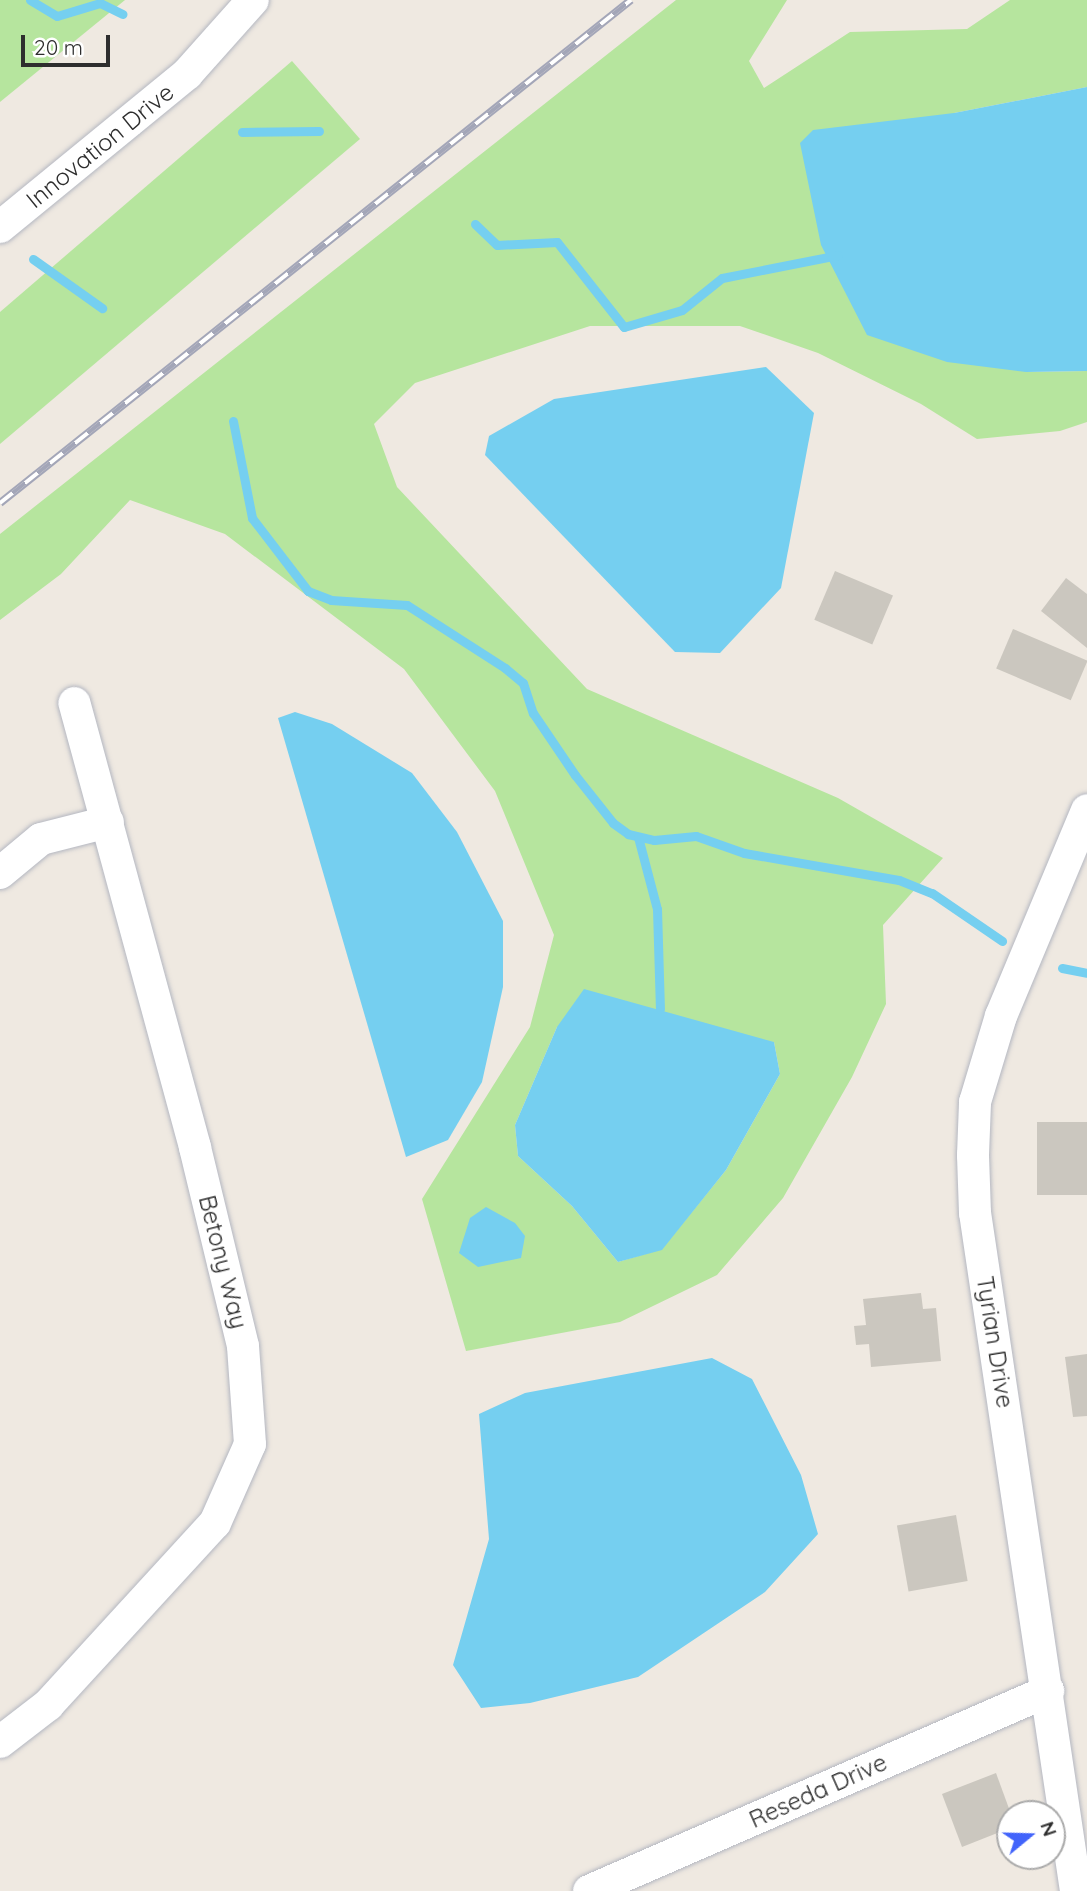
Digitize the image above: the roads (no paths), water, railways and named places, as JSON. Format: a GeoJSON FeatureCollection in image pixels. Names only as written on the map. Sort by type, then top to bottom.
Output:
{"type":"FeatureCollection","features":[{"type":"Feature","properties":{"kind":"street","name":"Innovation Drive"},"geometry":{"type":"LineString","coordinates":[[0,227],[187,74],[253,0]]}},
{"type":"Feature","properties":{"kind":"street","name":"Betony Way"},"geometry":{"type":"LineString","coordinates":[[0,1742],[48,1705],[215,1523],[250,1444],[243,1346],[108,822],[74,703]]}},
{"type":"Feature","properties":{"kind":"street","name":"Tyrian Drive"},"geometry":{"type":"LineString","coordinates":[[1076,1891],[975,1213],[975,1102],[1001,1016],[1087,810]]}},
{"type":"Feature","properties":{"kind":"street"},"geometry":{"type":"LineString","coordinates":[[0,873],[41,839],[108,822]]}},
{"type":"Feature","properties":{"kind":"street","name":"Reseda Drive"},"geometry":{"type":"LineString","coordinates":[[589,1891],[1048,1691]]}},
{"type":"Feature","properties":{"kind":"water"},"geometry":{"type":"Polygon","coordinates":[[[1087,87],[1087,371],[1026,372],[947,362],[867,335],[821,245],[800,143],[813,130],[954,113],[1087,87]]]}},
{"type":"Feature","properties":{"kind":"water"},"geometry":{"type":"Polygon","coordinates":[[[766,367],[814,413],[781,588],[720,653],[675,652],[485,455],[489,436],[554,399],[766,367]]]}},
{"type":"Feature","properties":{"kind":"water"},"geometry":{"type":"Polygon","coordinates":[[[295,712],[332,724],[412,773],[457,832],[503,921],[503,987],[482,1082],[448,1140],[406,1157],[278,718],[295,712]]]}},
{"type":"Feature","properties":{"kind":"water"},"geometry":{"type":"Polygon","coordinates":[[[584,989],[774,1042],[780,1074],[726,1170],[662,1250],[618,1262],[572,1206],[518,1156],[515,1125],[557,1027],[584,989]]]}},
{"type":"Feature","properties":{"kind":"water"},"geometry":{"type":"Polygon","coordinates":[[[486,1207],[515,1223],[525,1236],[521,1258],[478,1267],[459,1253],[470,1218],[486,1207]]]}},
{"type":"Feature","properties":{"kind":"water"},"geometry":{"type":"Polygon","coordinates":[[[712,1358],[752,1379],[801,1475],[818,1534],[765,1592],[638,1677],[530,1703],[481,1708],[453,1665],[489,1539],[479,1414],[525,1393],[712,1358]]]}},
{"type":"Feature","properties":{"kind":"waterway"},"geometry":{"type":"LineString","coordinates":[[30,0],[57,16],[100,3],[123,14]]}},
{"type":"Feature","properties":{"kind":"waterway"},"geometry":{"type":"LineString","coordinates":[[242,132],[319,131]]}},
{"type":"Feature","properties":{"kind":"waterway"},"geometry":{"type":"LineString","coordinates":[[475,224],[497,245],[557,242],[624,327],[682,310],[722,278],[838,255]]}},
{"type":"Feature","properties":{"kind":"waterway"},"geometry":{"type":"LineString","coordinates":[[33,259],[102,308]]}},
{"type":"Feature","properties":{"kind":"waterway"},"geometry":{"type":"LineString","coordinates":[[233,421],[252,518],[308,591],[331,600],[407,605],[505,668],[523,683],[533,713],[575,775],[613,823],[628,834],[654,840],[696,836],[744,853],[899,880],[932,893],[1002,941]]}},
{"type":"Feature","properties":{"kind":"waterway"},"geometry":{"type":"LineString","coordinates":[[638,837],[657,909],[660,1009]]}},
{"type":"Feature","properties":{"kind":"waterway"},"geometry":{"type":"LineString","coordinates":[[1062,968],[1087,973]]}},
{"type":"Feature","properties":{"kind":"railway"},"geometry":{"type":"LineString","coordinates":[[0,503],[631,0]]}}]}
